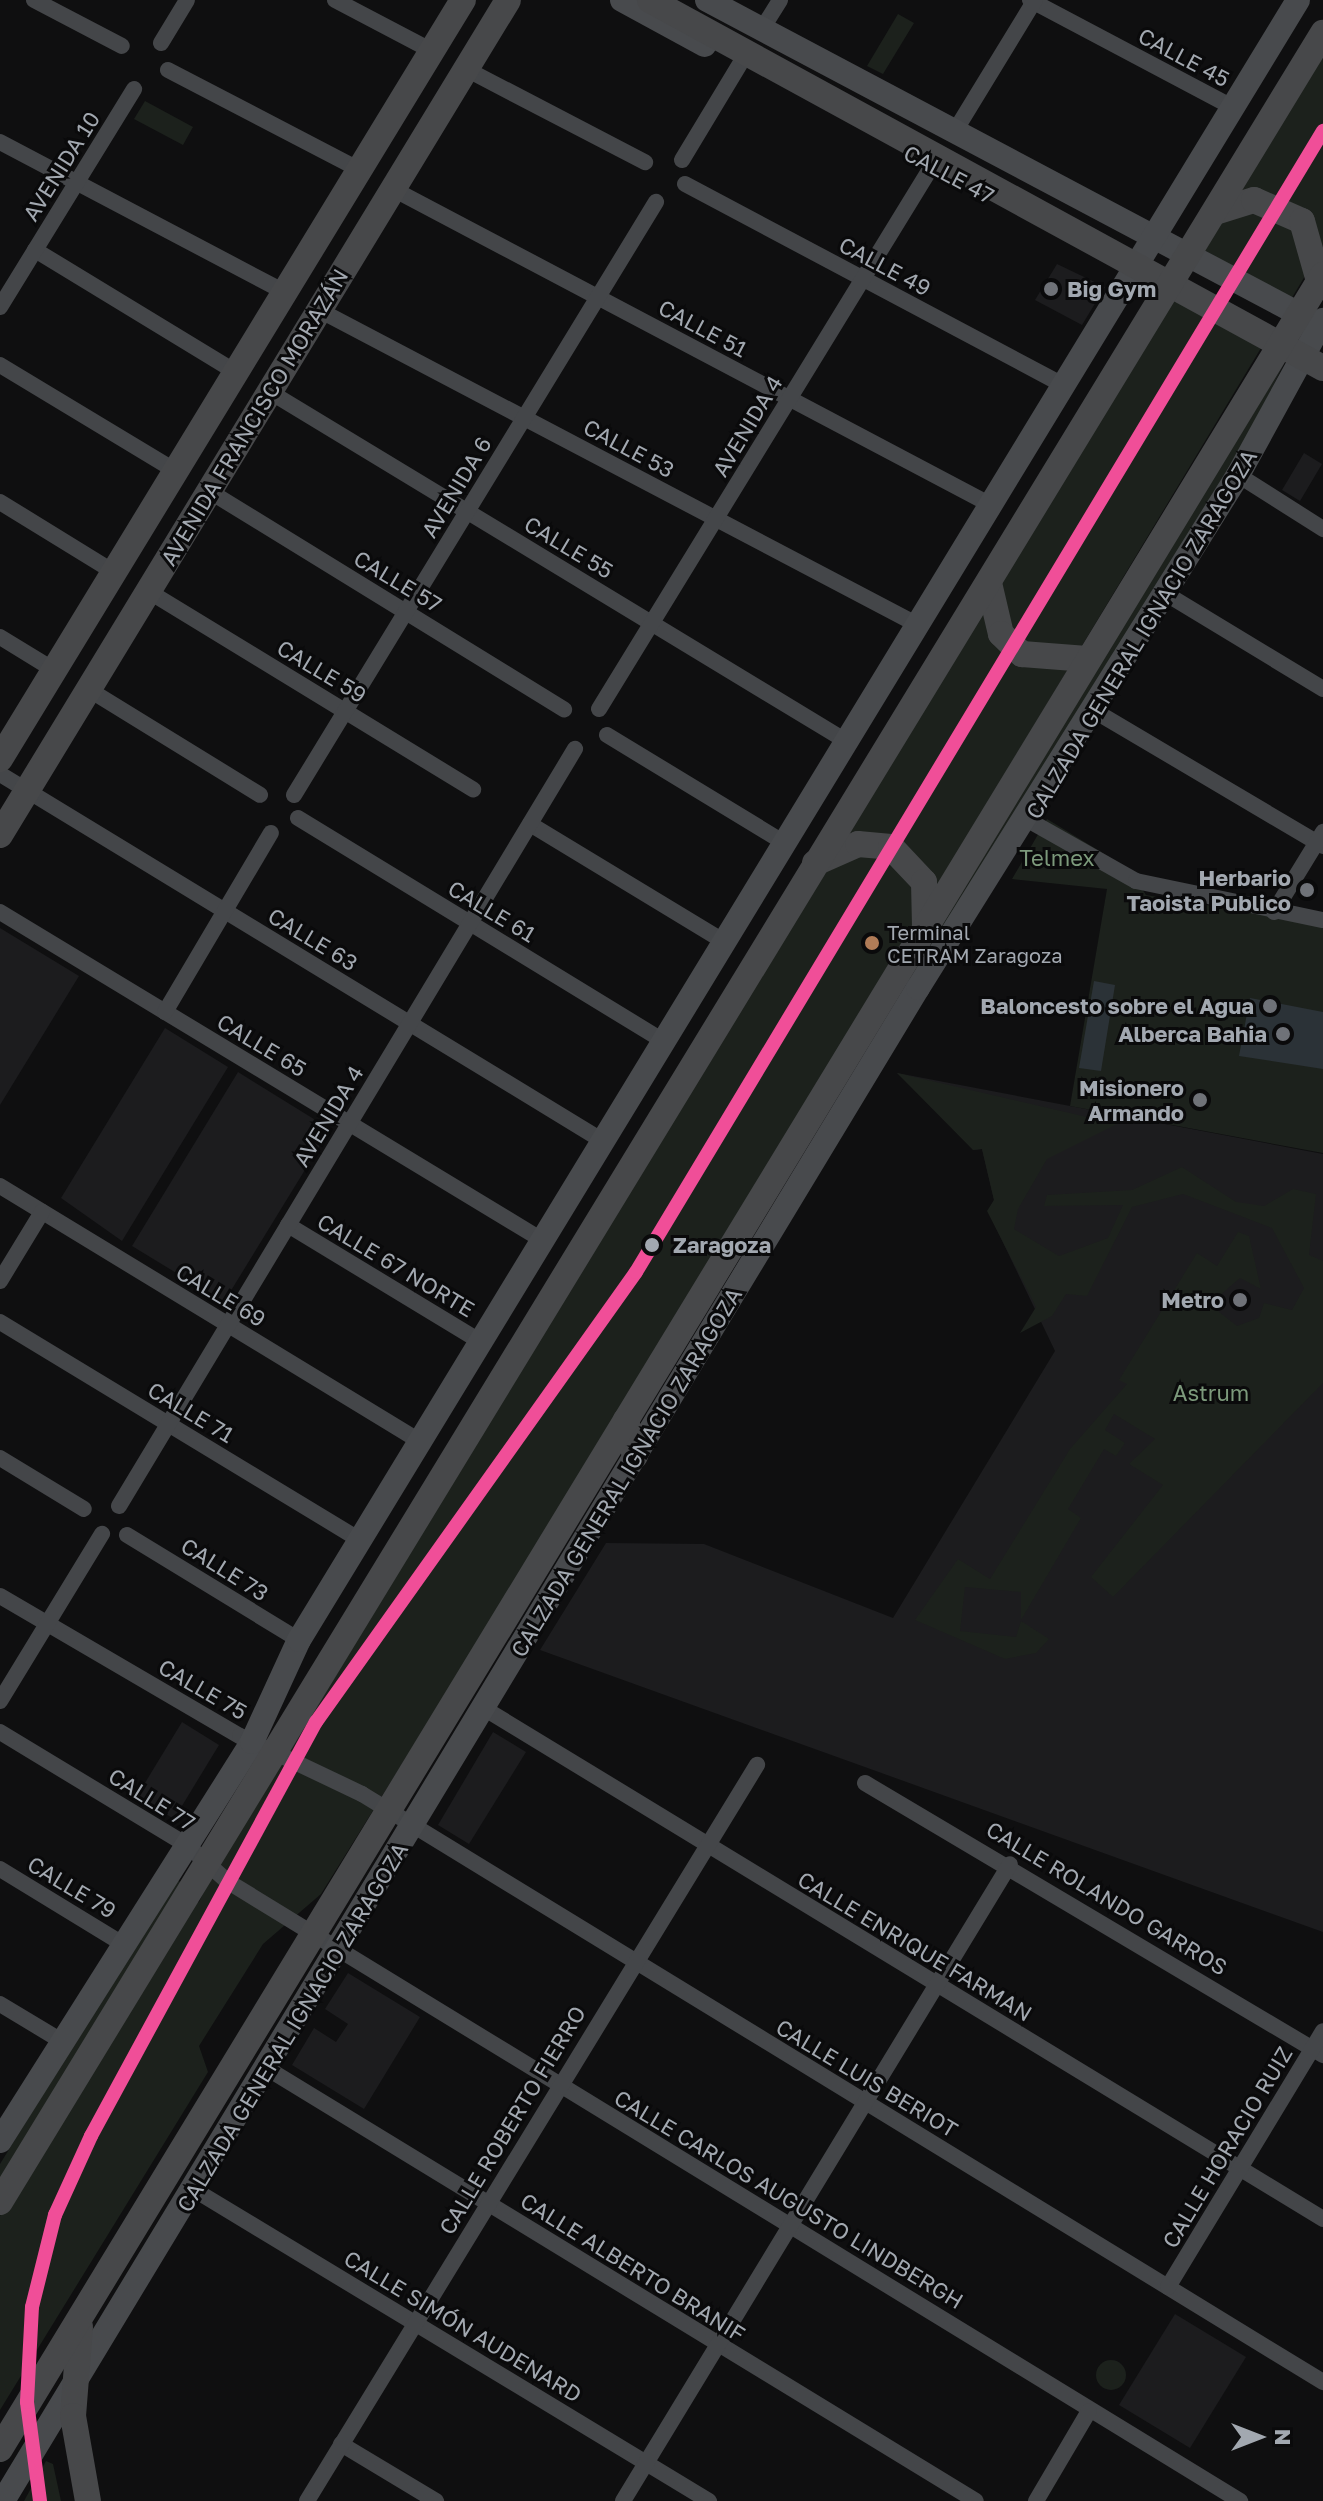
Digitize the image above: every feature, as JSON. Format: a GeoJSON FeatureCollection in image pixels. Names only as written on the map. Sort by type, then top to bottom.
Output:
{"type":"FeatureCollection","features":[{"type":"Feature","properties":{"kind":"main road","name":"AVENIDA FRANCISCO MORAZÁN"},"geometry":{"type":"LineString","coordinates":[[0,759],[463,0]]}},
{"type":"Feature","properties":{"kind":"main road","name":"AVENIDA FRANCISCO MORAZÁN"},"geometry":{"type":"LineString","coordinates":[[0,835],[508,0]]}},
{"type":"Feature","properties":{"kind":"main road","name":"CALLE 47"},"geometry":{"type":"LineString","coordinates":[[622,0],[1168,289],[1312,367],[1323,378]]}},
{"type":"Feature","properties":{"kind":"main road"},"geometry":{"type":"LineString","coordinates":[[650,0],[1312,367]]}},
{"type":"Feature","properties":{"kind":"main road","name":"CALLE 47"},"geometry":{"type":"LineString","coordinates":[[707,0],[767,37],[1156,235],[1319,326]]}},
{"type":"Feature","properties":{"kind":"main road"},"geometry":{"type":"LineString","coordinates":[[262,1747],[299,1640],[603,1141],[781,841],[993,506],[1298,0]]}},
{"type":"Feature","properties":{"kind":"main road"},"geometry":{"type":"LineString","coordinates":[[0,2202],[195,1856],[989,583],[1323,33]]}},
{"type":"Feature","properties":{"kind":"main road"},"geometry":{"type":"LineString","coordinates":[[767,37],[1319,326]]}},
{"type":"Feature","properties":{"kind":"main road"},"geometry":{"type":"LineString","coordinates":[[1215,212],[1254,200],[1302,221],[1321,278]]}},
{"type":"Feature","properties":{"kind":"main road"},"geometry":{"type":"LineString","coordinates":[[1080,245],[1096,246],[1108,236],[1100,206]]}},
{"type":"Feature","properties":{"kind":"main road","name":"CALZADA GENERAL IGNACIO ZARAGOZA"},"geometry":{"type":"LineString","coordinates":[[3,2501],[342,1950],[411,1829],[634,1458],[1028,820],[1163,592],[1312,367],[1319,326],[1321,278]]}},
{"type":"Feature","properties":{"kind":"main road","name":"CALZADA GENERAL IGNACIO ZARAGOZA"},"geometry":{"type":"LineString","coordinates":[[0,2449],[316,1934],[1275,349],[1319,326]]}},
{"type":"Feature","properties":{"kind":"main road"},"geometry":{"type":"LineString","coordinates":[[989,583],[1001,634],[1022,654],[1087,659]]}},
{"type":"Feature","properties":{"kind":"main road"},"geometry":{"type":"LineString","coordinates":[[815,864],[858,844],[891,847],[924,882],[925,925]]}},
{"type":"Feature","properties":{"kind":"main road"},"geometry":{"type":"LineString","coordinates":[[601,1460],[634,1458],[626,1420]]}},
{"type":"Feature","properties":{"kind":"main road"},"geometry":{"type":"LineString","coordinates":[[0,2141],[121,1943],[195,1856]]}},
{"type":"Feature","properties":{"kind":"main road"},"geometry":{"type":"LineString","coordinates":[[85,2308],[72,2386],[88,2501]]}},
{"type":"Feature","properties":{"kind":"street"},"geometry":{"type":"LineString","coordinates":[[34,0],[122,46]]}},
{"type":"Feature","properties":{"kind":"street"},"geometry":{"type":"LineString","coordinates":[[161,43],[187,0]]}},
{"type":"Feature","properties":{"kind":"street"},"geometry":{"type":"LineString","coordinates":[[335,0],[432,51]]}},
{"type":"Feature","properties":{"kind":"street"},"geometry":{"type":"LineString","coordinates":[[767,37],[780,0]]}},
{"type":"Feature","properties":{"kind":"street"},"geometry":{"type":"LineString","coordinates":[[955,131],[1033,1]]}},
{"type":"Feature","properties":{"kind":"street","name":"CALLE 45"},"geometry":{"type":"LineString","coordinates":[[1033,1],[1232,107]]}},
{"type":"Feature","properties":{"kind":"street"},"geometry":{"type":"LineString","coordinates":[[682,160],[740,64]]}},
{"type":"Feature","properties":{"kind":"street"},"geometry":{"type":"LineString","coordinates":[[466,69],[645,162]]}},
{"type":"Feature","properties":{"kind":"street"},"geometry":{"type":"LineString","coordinates":[[168,70],[360,170]]}},
{"type":"Feature","properties":{"kind":"street","name":"AVENIDA 10"},"geometry":{"type":"LineString","coordinates":[[0,307],[134,89]]}},
{"type":"Feature","properties":{"kind":"street"},"geometry":{"type":"LineString","coordinates":[[0,142],[285,292]]}},
{"type":"Feature","properties":{"kind":"street","name":"AVENIDA 4"},"geometry":{"type":"LineString","coordinates":[[599,709],[932,166]]}},
{"type":"Feature","properties":{"kind":"street","name":"CALLE 49"},"geometry":{"type":"LineString","coordinates":[[685,184],[1065,386]]}},
{"type":"Feature","properties":{"kind":"street","name":"CALLE 51"},"geometry":{"type":"LineString","coordinates":[[393,189],[993,506]]}},
{"type":"Feature","properties":{"kind":"street","name":"AVENIDA 6"},"geometry":{"type":"LineString","coordinates":[[294,795],[656,202]]}},
{"type":"Feature","properties":{"kind":"street"},"geometry":{"type":"LineString","coordinates":[[35,250],[236,372]]}},
{"type":"Feature","properties":{"kind":"street","name":"CALLE 53"},"geometry":{"type":"LineString","coordinates":[[319,310],[918,625]]}},
{"type":"Feature","properties":{"kind":"street"},"geometry":{"type":"LineString","coordinates":[[0,365],[176,471]]}},
{"type":"Feature","properties":{"kind":"street","name":"CALLE 55"},"geometry":{"type":"LineString","coordinates":[[270,392],[846,741]]}},
{"type":"Feature","properties":{"kind":"street"},"geometry":{"type":"LineString","coordinates":[[1238,475],[1323,529]]}},
{"type":"Feature","properties":{"kind":"street","name":"CALLE 57"},"geometry":{"type":"LineString","coordinates":[[209,491],[564,709]]}},
{"type":"Feature","properties":{"kind":"street"},"geometry":{"type":"LineString","coordinates":[[0,502],[114,572]]}},
{"type":"Feature","properties":{"kind":"street","name":"CALLE 59"},"geometry":{"type":"LineString","coordinates":[[148,591],[473,789]]}},
{"type":"Feature","properties":{"kind":"street"},"geometry":{"type":"LineString","coordinates":[[1163,592],[1323,689]]}},
{"type":"Feature","properties":{"kind":"street"},"geometry":{"type":"LineString","coordinates":[[0,637],[54,670]]}},
{"type":"Feature","properties":{"kind":"street"},"geometry":{"type":"LineString","coordinates":[[88,689],[260,795]]}},
{"type":"Feature","properties":{"kind":"street"},"geometry":{"type":"LineString","coordinates":[[1093,710],[1321,840],[1274,912]]}},
{"type":"Feature","properties":{"kind":"street"},"geometry":{"type":"LineString","coordinates":[[607,735],[781,841]]}},
{"type":"Feature","properties":{"kind":"street","name":"AVENIDA 4"},"geometry":{"type":"LineString","coordinates":[[119,1506],[575,749]]}},
{"type":"Feature","properties":{"kind":"street","name":"CALLE 63"},"geometry":{"type":"LineString","coordinates":[[0,774],[603,1141]]}},
{"type":"Feature","properties":{"kind":"street","name":"CALLE 61"},"geometry":{"type":"LineString","coordinates":[[298,818],[663,1041]]}},
{"type":"Feature","properties":{"kind":"street"},"geometry":{"type":"LineString","coordinates":[[1028,820],[1136,881],[1323,920]]}},
{"type":"Feature","properties":{"kind":"street"},"geometry":{"type":"LineString","coordinates":[[530,824],[723,941]]}},
{"type":"Feature","properties":{"kind":"street"},"geometry":{"type":"LineString","coordinates":[[165,1012],[271,833]]}},
{"type":"Feature","properties":{"kind":"street","name":"CALLE 65"},"geometry":{"type":"LineString","coordinates":[[0,912],[542,1240]]}},
{"type":"Feature","properties":{"kind":"street","name":"CALLE 69"},"geometry":{"type":"LineString","coordinates":[[0,1186],[419,1441]]}},
{"type":"Feature","properties":{"kind":"street"},"geometry":{"type":"LineString","coordinates":[[0,1281],[42,1212]]}},
{"type":"Feature","properties":{"kind":"street","name":"CALLE 67 NORTE"},"geometry":{"type":"LineString","coordinates":[[288,1225],[481,1342]]}},
{"type":"Feature","properties":{"kind":"street","name":"CALLE 71"},"geometry":{"type":"LineString","coordinates":[[0,1322],[359,1539]]}},
{"type":"Feature","properties":{"kind":"street"},"geometry":{"type":"LineString","coordinates":[[0,1458],[84,1509]]}},
{"type":"Feature","properties":{"kind":"street"},"geometry":{"type":"LineString","coordinates":[[0,1701],[102,1534]]}},
{"type":"Feature","properties":{"kind":"street","name":"CALLE 73"},"geometry":{"type":"LineString","coordinates":[[127,1535],[299,1640]]}},
{"type":"Feature","properties":{"kind":"street","name":"CALLE 75"},"geometry":{"type":"LineString","coordinates":[[0,1596],[262,1747],[388,1813]]}},
{"type":"Feature","properties":{"kind":"street","name":"CALLE ENRIQUE FARMAN"},"geometry":{"type":"LineString","coordinates":[[485,1709],[1323,2219]]}},
{"type":"Feature","properties":{"kind":"street","name":"CALLE 77"},"geometry":{"type":"LineString","coordinates":[[0,1732],[316,1934]]}},
{"type":"Feature","properties":{"kind":"street","name":"CALLE ROBERTO FIERRO"},"geometry":{"type":"LineString","coordinates":[[307,2501],[558,2083],[757,1765]]}},
{"type":"Feature","properties":{"kind":"street","name":"CALLE ROLANDO GARROS"},"geometry":{"type":"LineString","coordinates":[[865,1783],[1010,1864],[1318,2052]]}},
{"type":"Feature","properties":{"kind":"street","name":"CALLE LUIS BERIOT"},"geometry":{"type":"LineString","coordinates":[[388,1813],[1323,2382]]}},
{"type":"Feature","properties":{"kind":"street"},"geometry":{"type":"LineString","coordinates":[[623,2501],[1010,1864]]}},
{"type":"Feature","properties":{"kind":"street","name":"CALLE 79"},"geometry":{"type":"LineString","coordinates":[[0,1869],[121,1943]]}},
{"type":"Feature","properties":{"kind":"street","name":"CALLE CARLOS AUGUSTO LINDBERGH"},"geometry":{"type":"LineString","coordinates":[[316,1934],[1240,2501]]}},
{"type":"Feature","properties":{"kind":"street"},"geometry":{"type":"LineString","coordinates":[[0,2004],[60,2040]]}},
{"type":"Feature","properties":{"kind":"street","name":"CALLE HORACIO RUIZ"},"geometry":{"type":"LineString","coordinates":[[1168,2287],[1239,2169],[1318,2052],[1323,2031]]}},
{"type":"Feature","properties":{"kind":"street","name":"CALLE ALBERTO BRANIF"},"geometry":{"type":"LineString","coordinates":[[268,2069],[976,2501]]}},
{"type":"Feature","properties":{"kind":"street","name":"CALLE SIMÓN AUDENARD"},"geometry":{"type":"LineString","coordinates":[[193,2189],[709,2501]]}},
{"type":"Feature","properties":{"kind":"street"},"geometry":{"type":"LineString","coordinates":[[1036,2501],[1089,2411]]}},
{"type":"Feature","properties":{"kind":"street"},"geometry":{"type":"LineString","coordinates":[[341,2444],[436,2501]]}},
{"type":"Feature","properties":{"kind":"shaded area"},"geometry":{"type":"Polygon","coordinates":[[[1057,264],[1105,287],[1082,325],[1035,300],[1057,264]]]}},
{"type":"Feature","properties":{"kind":"shaded area"},"geometry":{"type":"Polygon","coordinates":[[[1304,453],[1322,464],[1300,501],[1282,490],[1304,453]]]}},
{"type":"Feature","properties":{"kind":"shaded area"},"geometry":{"type":"Polygon","coordinates":[[[0,928],[79,976],[0,1105],[0,928]]]}},
{"type":"Feature","properties":{"kind":"shaded area"},"geometry":{"type":"Polygon","coordinates":[[[1094,981],[1115,985],[1101,1071],[1079,1068],[1094,981]]]}},
{"type":"Feature","properties":{"kind":"shaded area","name":"Alberca Bahia"},"geometry":{"type":"Polygon","coordinates":[[[1250,998],[1323,1012],[1323,1069],[1239,1056],[1250,998]]]}},
{"type":"Feature","properties":{"kind":"shaded area"},"geometry":{"type":"Polygon","coordinates":[[[165,1028],[228,1067],[122,1241],[61,1198],[165,1028]]]}},
{"type":"Feature","properties":{"kind":"shaded area"},"geometry":{"type":"Polygon","coordinates":[[[238,1072],[330,1129],[224,1302],[132,1246],[238,1072]]]}},
{"type":"Feature","properties":{"kind":"shaded area"},"geometry":{"type":"Polygon","coordinates":[[[897,1073],[1323,1154],[1323,1932],[540,1650],[606,1543],[704,1544],[893,1618],[1055,1351],[988,1211],[994,1200],[982,1149],[973,1150],[970,1139],[897,1073]]]}},
{"type":"Feature","properties":{"kind":"shaded area"},"geometry":{"type":"Polygon","coordinates":[[[182,1722],[219,1745],[174,1819],[137,1796],[182,1722]]]}},
{"type":"Feature","properties":{"kind":"shaded area"},"geometry":{"type":"Polygon","coordinates":[[[493,1732],[526,1752],[469,1844],[438,1825],[493,1732]]]}},
{"type":"Feature","properties":{"kind":"shaded area"},"geometry":{"type":"Polygon","coordinates":[[[348,1973],[420,2017],[364,2109],[292,2065],[314,2028],[336,2042],[348,2024],[325,2009],[348,1973]]]}},
{"type":"Feature","properties":{"kind":"shaded area"},"geometry":{"type":"Polygon","coordinates":[[[1175,2314],[1246,2357],[1190,2448],[1119,2405],[1175,2314]]]}},
{"type":"Feature","properties":{"kind":"green space"},"geometry":{"type":"Polygon","coordinates":[[[898,14],[914,23],[883,74],[867,66],[898,14]]]}},
{"type":"Feature","properties":{"kind":"green space"},"geometry":{"type":"Polygon","coordinates":[[[1323,54],[1323,246],[1290,301],[1204,250],[1323,54]]]}},
{"type":"Feature","properties":{"kind":"green space"},"geometry":{"type":"Polygon","coordinates":[[[145,101],[193,127],[183,145],[134,119],[145,101]]]}},
{"type":"Feature","properties":{"kind":"green space"},"geometry":{"type":"Polygon","coordinates":[[[1168,292],[1261,348],[614,1424],[321,1894],[263,1944],[199,2046],[208,2072],[0,2410],[0,2216],[181,1906],[199,1902],[242,1811],[297,1740],[1168,292]]]}},
{"type":"Feature","properties":{"kind":"green space"},"geometry":{"type":"Polygon","coordinates":[[[1285,362],[1234,464],[923,971],[895,993],[1285,362]]]}},
{"type":"Feature","properties":{"kind":"green space","name":"Telmex"},"geometry":{"type":"Polygon","coordinates":[[[1047,819],[1129,869],[1146,895],[1323,924],[1323,1153],[1070,1106],[1107,889],[1012,879],[1047,819]]]}},
{"type":"Feature","properties":{"kind":"green space","name":"Astrum"},"geometry":{"type":"Polygon","coordinates":[[[897,1073],[1117,1124],[1047,1159],[1018,1209],[1014,1229],[1059,1256],[1108,1238],[1123,1205],[1044,1206],[1047,1195],[1132,1190],[1182,1167],[1236,1202],[1264,1206],[1293,1189],[1316,1194],[1309,1255],[1323,1261],[1323,1383],[1113,1597],[1091,1577],[1163,1485],[1129,1464],[1155,1439],[1114,1414],[1105,1430],[1125,1443],[1116,1456],[1104,1449],[1068,1509],[1081,1518],[1021,1620],[1021,1592],[965,1587],[960,1631],[1016,1637],[1021,1621],[1049,1639],[1036,1653],[1005,1659],[915,1620],[958,1559],[990,1579],[1070,1449],[1127,1384],[1119,1380],[1197,1253],[1217,1266],[1238,1232],[1249,1236],[1261,1289],[1240,1278],[1218,1297],[1219,1312],[1237,1326],[1259,1318],[1264,1303],[1292,1310],[1304,1288],[1272,1228],[1183,1194],[1132,1207],[1087,1296],[1066,1294],[1052,1316],[1020,1333],[1036,1307],[987,1211],[994,1200],[982,1149],[973,1150],[897,1073]]]}},
{"type":"Feature","properties":{"kind":"green space"},"geometry":{"type":"Polygon","coordinates":[[[175,1879],[182,1883],[0,2180],[0,2164],[175,1879]]]}},
{"type":"Feature","properties":{"kind":"green space"},"geometry":{"type":"Polygon","coordinates":[[[1111,2360],[1117,2361],[1125,2369],[1125,2381],[1117,2389],[1111,2390],[1105,2389],[1097,2381],[1096,2375],[1097,2369],[1105,2361],[1111,2360]]]}},
{"type":"Feature","properties":{"kind":"green space"},"geometry":{"type":"Polygon","coordinates":[[[46,2461],[53,2464],[61,2501],[24,2501],[46,2461]]]}},
{"type":"Feature","properties":{"kind":"transit line"},"geometry":{"type":"LineString","coordinates":[[40,2501],[27,2402],[32,2307],[55,2215],[91,2136],[316,1722],[636,1272],[1323,131]]}},
{"type":"Feature","properties":{"kind":"place","name":"Big Gym"},"geometry":{"type":"Point","coordinates":[1051,289]}},
{"type":"Feature","properties":{"kind":"place","name":"Herbario Taoista Publico"},"geometry":{"type":"Point","coordinates":[1307,890]}},
{"type":"Feature","properties":{"kind":"place","name":"Terminal CETRAM Zaragoza"},"geometry":{"type":"Point","coordinates":[872,943]}},
{"type":"Feature","properties":{"kind":"place","name":"Baloncesto sobre el Agua"},"geometry":{"type":"Point","coordinates":[1270,1006]}},
{"type":"Feature","properties":{"kind":"place","name":"Alberca Bahia"},"geometry":{"type":"Point","coordinates":[1283,1034]}},
{"type":"Feature","properties":{"kind":"place","name":"Misionero Armando"},"geometry":{"type":"Point","coordinates":[1200,1100]}},
{"type":"Feature","properties":{"kind":"place","name":"Zaragoza"},"geometry":{"type":"Point","coordinates":[652,1245]}},
{"type":"Feature","properties":{"kind":"place","name":"Metro"},"geometry":{"type":"Point","coordinates":[1240,1300]}}]}
